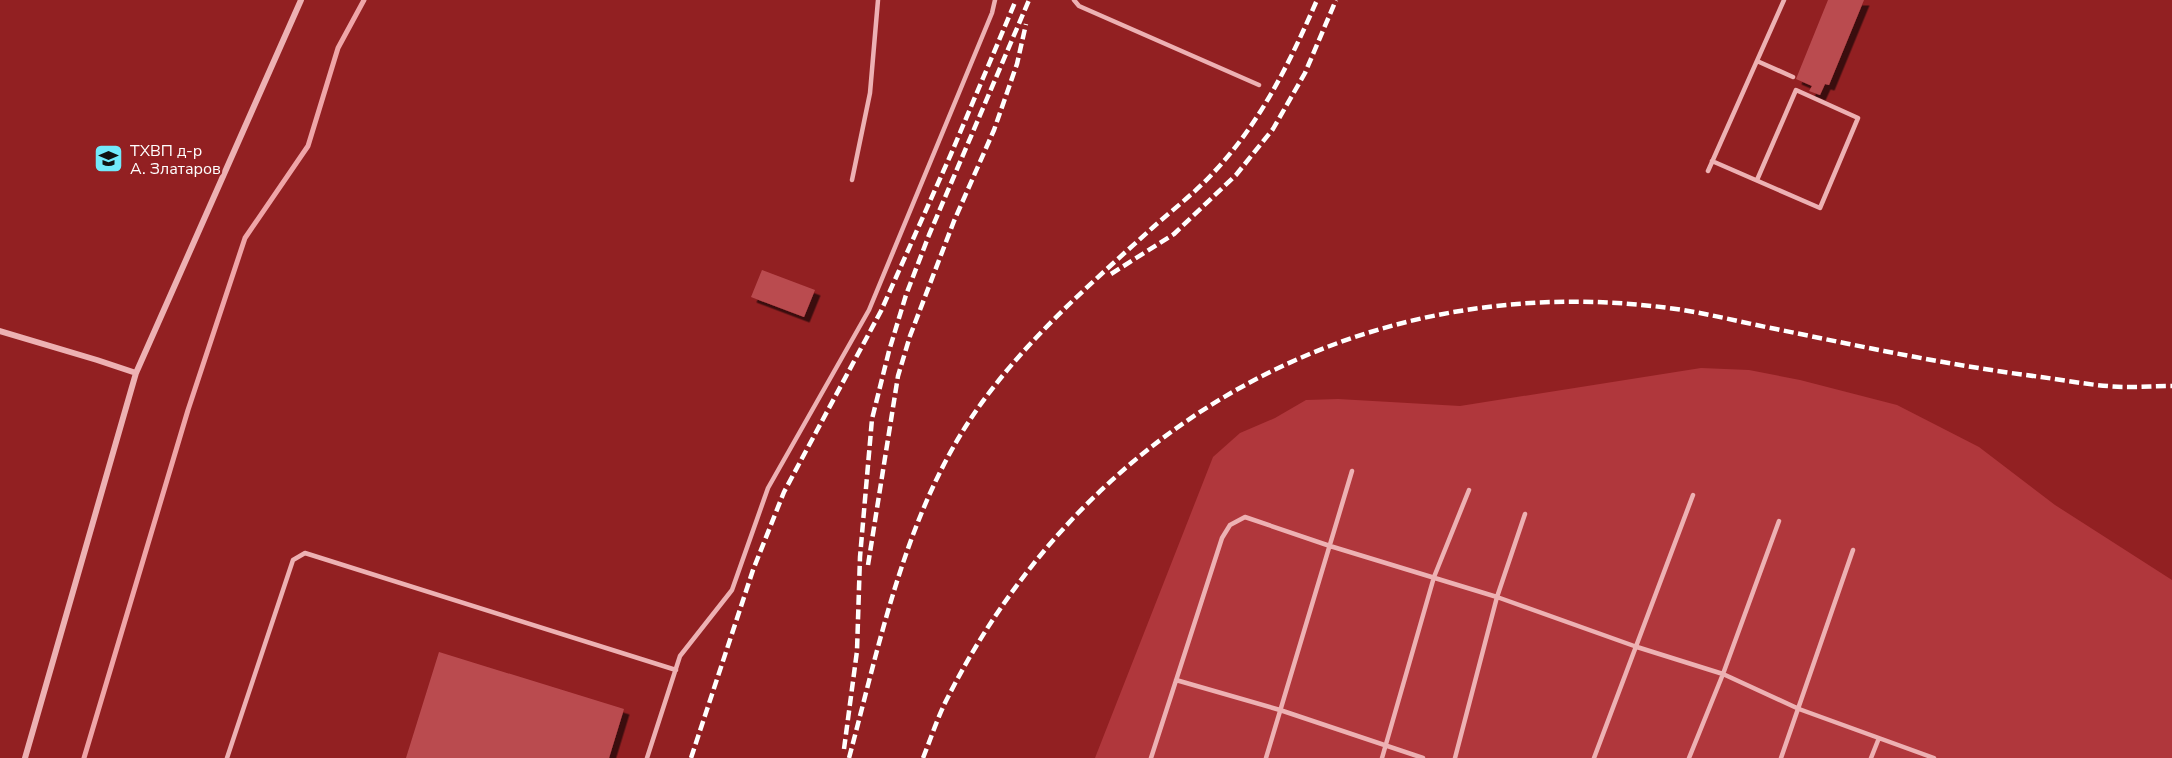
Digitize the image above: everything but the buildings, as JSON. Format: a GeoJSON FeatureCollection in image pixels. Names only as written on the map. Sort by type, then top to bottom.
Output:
{"type":"FeatureCollection","features":[{"type":"Feature","properties":{"kind":"street"},"geometry":{"type":"LineString","coordinates":[[25,758],[136,373],[301,0]]}},
{"type":"Feature","properties":{"kind":"street"},"geometry":{"type":"LineString","coordinates":[[0,331],[136,373]]}},
{"type":"Feature","properties":{"kind":"lane"},"geometry":{"type":"LineString","coordinates":[[852,180],[870,93],[878,0]]}},
{"type":"Feature","properties":{"kind":"lane"},"geometry":{"type":"LineString","coordinates":[[648,758],[680,656],[732,590],[768,488],[868,310],[992,13],[994,0]]}},
{"type":"Feature","properties":{"kind":"lane"},"geometry":{"type":"LineString","coordinates":[[1074,0],[1079,6],[1259,85]]}},
{"type":"Feature","properties":{"kind":"lane"},"geometry":{"type":"LineString","coordinates":[[1708,171],[1784,0]]}},
{"type":"Feature","properties":{"kind":"lane"},"geometry":{"type":"LineString","coordinates":[[1757,61],[1793,77]]}},
{"type":"Feature","properties":{"kind":"lane"},"geometry":{"type":"LineString","coordinates":[[1712,161],[1820,208],[1858,118],[1796,90],[1757,180]]}},
{"type":"Feature","properties":{"kind":"lane"},"geometry":{"type":"LineString","coordinates":[[1266,758],[1352,471]]}},
{"type":"Feature","properties":{"kind":"lane"},"geometry":{"type":"LineString","coordinates":[[1382,758],[1434,577],[1469,490]]}},
{"type":"Feature","properties":{"kind":"lane"},"geometry":{"type":"LineString","coordinates":[[1594,758],[1693,495]]}},
{"type":"Feature","properties":{"kind":"lane"},"geometry":{"type":"LineString","coordinates":[[1455,758],[1497,597],[1525,514]]}},
{"type":"Feature","properties":{"kind":"lane"},"geometry":{"type":"LineString","coordinates":[[1151,758],[1222,537],[1230,525],[1245,517],[1330,546],[1497,597],[1637,647],[1723,674],[1799,709],[1934,758]]}},
{"type":"Feature","properties":{"kind":"lane"},"geometry":{"type":"LineString","coordinates":[[1689,758],[1723,674],[1779,521]]}},
{"type":"Feature","properties":{"kind":"lane"},"geometry":{"type":"LineString","coordinates":[[1781,758],[1852,550]]}},
{"type":"Feature","properties":{"kind":"lane"},"geometry":{"type":"LineString","coordinates":[[227,758],[293,560],[305,554],[676,670]]}},
{"type":"Feature","properties":{"kind":"lane"},"geometry":{"type":"LineString","coordinates":[[1176,680],[1280,710],[1423,758]]}},
{"type":"Feature","properties":{"kind":"lane"},"geometry":{"type":"LineString","coordinates":[[1871,758],[1879,738]]}},
{"type":"Feature","properties":{"kind":"shaded area"},"geometry":{"type":"Polygon","coordinates":[[[1701,368],[1749,370],[1800,380],[1897,405],[1979,447],[2055,505],[2172,580],[2172,758],[1095,758],[1213,457],[1240,433],[1275,418],[1306,400],[1338,399],[1460,406],[1701,368]]]}},
{"type":"Feature","properties":{"kind":"waterway"},"geometry":{"type":"LineString","coordinates":[[84,758],[188,410],[245,238],[308,146],[338,48],[364,0]]}},
{"type":"Feature","properties":{"kind":"railway"},"geometry":{"type":"LineString","coordinates":[[691,758],[753,570],[784,492],[881,311],[1016,0]]}},
{"type":"Feature","properties":{"kind":"railway"},"geometry":{"type":"LineString","coordinates":[[844,749],[857,651],[860,557],[872,419],[906,295],[929,235],[1029,0]]}},
{"type":"Feature","properties":{"kind":"railway"},"geometry":{"type":"LineString","coordinates":[[849,758],[898,577],[932,489],[953,447],[978,408],[1016,359],[1059,314],[1199,187],[1231,153],[1273,90],[1317,0]]}},
{"type":"Feature","properties":{"kind":"railway"},"geometry":{"type":"LineString","coordinates":[[1111,274],[1174,234],[1236,175],[1273,129],[1305,73],[1336,0]]}},
{"type":"Feature","properties":{"kind":"railway"},"geometry":{"type":"LineString","coordinates":[[868,565],[898,376],[910,336],[954,221],[994,130],[1017,64],[1026,24]]}},
{"type":"Feature","properties":{"kind":"railway"},"geometry":{"type":"LineString","coordinates":[[923,758],[948,697],[1007,599],[1078,513],[1160,440],[1251,382],[1351,338],[1456,312],[1568,302],[1683,310],[1941,362],[2085,384],[2117,387],[2172,386]]}},
{"type":"Feature","properties":{"kind":"place","name":"ТХВП д-р А. Златаров"},"geometry":{"type":"Point","coordinates":[109,159]}}]}
